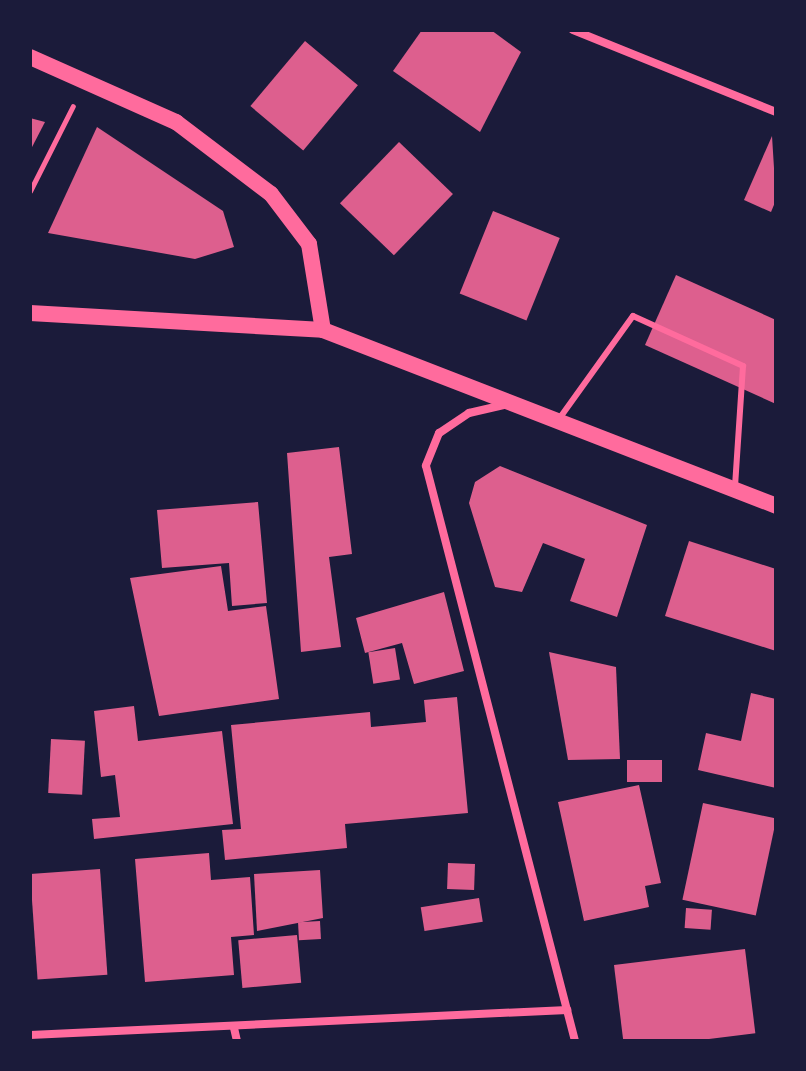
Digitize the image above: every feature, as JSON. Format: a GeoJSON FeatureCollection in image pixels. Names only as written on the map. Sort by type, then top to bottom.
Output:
{"type":"FeatureCollection","features":[{"type":"Feature","properties":{"kind":"main road"},"geometry":{"type":"LineString","coordinates":[[30,57],[176,122],[271,194],[309,244],[323,330]]}},
{"type":"Feature","properties":{"kind":"main road"},"geometry":{"type":"LineString","coordinates":[[30,313],[323,330],[516,402],[776,506]]}},
{"type":"Feature","properties":{"kind":"street"},"geometry":{"type":"LineString","coordinates":[[573,30],[776,112]]}},
{"type":"Feature","properties":{"kind":"street"},"geometry":{"type":"LineString","coordinates":[[516,402],[469,413],[439,433],[426,466],[575,1041]]}},
{"type":"Feature","properties":{"kind":"street"},"geometry":{"type":"LineString","coordinates":[[30,1035],[234,1028],[567,1010]]}},
{"type":"Feature","properties":{"kind":"street"},"geometry":{"type":"LineString","coordinates":[[234,1028],[237,1041]]}},
{"type":"Feature","properties":{"kind":"lane"},"geometry":{"type":"LineString","coordinates":[[559,419],[633,316],[743,366],[735,491]]}},
{"type":"Feature","properties":{"kind":"path"},"geometry":{"type":"LineString","coordinates":[[30,191],[73,106]]}},
{"type":"Feature","properties":{"kind":"building"},"geometry":{"type":"Polygon","coordinates":[[[422,30],[491,30],[521,52],[480,132],[393,71],[422,30]]]}},
{"type":"Feature","properties":{"kind":"building"},"geometry":{"type":"Polygon","coordinates":[[[305,41],[358,85],[303,150],[250,106],[305,41]]]}},
{"type":"Feature","properties":{"kind":"building"},"geometry":{"type":"Polygon","coordinates":[[[30,118],[45,122],[30,151],[30,118]]]}},
{"type":"Feature","properties":{"kind":"building"},"geometry":{"type":"Polygon","coordinates":[[[97,127],[223,211],[234,247],[195,259],[48,233],[97,127]]]}},
{"type":"Feature","properties":{"kind":"building"},"geometry":{"type":"Polygon","coordinates":[[[772,136],[776,200],[771,212],[744,200],[772,136]]]}},
{"type":"Feature","properties":{"kind":"building"},"geometry":{"type":"Polygon","coordinates":[[[399,142],[453,194],[394,255],[340,203],[399,142]]]}},
{"type":"Feature","properties":{"kind":"building"},"geometry":{"type":"Polygon","coordinates":[[[493,211],[560,238],[526,320],[460,294],[493,211]]]}},
{"type":"Feature","properties":{"kind":"building"},"geometry":{"type":"Polygon","coordinates":[[[676,275],[776,320],[776,404],[645,345],[676,275]]]}},
{"type":"Feature","properties":{"kind":"building"},"geometry":{"type":"Polygon","coordinates":[[[339,447],[352,554],[329,557],[341,647],[301,652],[287,453],[339,447]]]}},
{"type":"Feature","properties":{"kind":"building"},"geometry":{"type":"Polygon","coordinates":[[[500,466],[647,525],[617,617],[570,601],[585,559],[543,543],[522,592],[495,587],[469,503],[475,482],[500,466]]]}},
{"type":"Feature","properties":{"kind":"building"},"geometry":{"type":"Polygon","coordinates":[[[258,502],[267,603],[232,606],[229,563],[162,568],[157,510],[258,502]]]}},
{"type":"Feature","properties":{"kind":"building"},"geometry":{"type":"Polygon","coordinates":[[[689,541],[776,569],[776,651],[665,616],[689,541]]]}},
{"type":"Feature","properties":{"kind":"building"},"geometry":{"type":"Polygon","coordinates":[[[221,566],[228,611],[266,606],[279,699],[159,716],[130,578],[221,566]]]}},
{"type":"Feature","properties":{"kind":"building"},"geometry":{"type":"Polygon","coordinates":[[[444,592],[464,671],[414,684],[402,643],[365,653],[356,618],[444,592]]]}},
{"type":"Feature","properties":{"kind":"building"},"geometry":{"type":"Polygon","coordinates":[[[395,648],[400,680],[373,684],[368,652],[395,648]]]}},
{"type":"Feature","properties":{"kind":"building"},"geometry":{"type":"Polygon","coordinates":[[[549,652],[616,667],[620,759],[568,760],[549,652]]]}},
{"type":"Feature","properties":{"kind":"building"},"geometry":{"type":"Polygon","coordinates":[[[751,693],[776,699],[776,788],[698,770],[706,733],[741,741],[751,693]]]}},
{"type":"Feature","properties":{"kind":"building"},"geometry":{"type":"Polygon","coordinates":[[[457,697],[468,813],[345,824],[347,848],[225,860],[222,830],[241,829],[231,725],[370,712],[371,727],[426,722],[424,700],[457,697]]]}},
{"type":"Feature","properties":{"kind":"building"},"geometry":{"type":"Polygon","coordinates":[[[134,706],[138,741],[222,731],[233,824],[94,839],[92,819],[120,817],[115,775],[101,777],[94,711],[134,706]]]}},
{"type":"Feature","properties":{"kind":"building"},"geometry":{"type":"Polygon","coordinates":[[[51,739],[85,741],[82,795],[48,793],[51,739]]]}},
{"type":"Feature","properties":{"kind":"building"},"geometry":{"type":"Polygon","coordinates":[[[627,760],[662,760],[662,782],[627,782],[627,760]]]}},
{"type":"Feature","properties":{"kind":"building"},"geometry":{"type":"Polygon","coordinates":[[[639,785],[661,883],[645,886],[649,907],[584,921],[558,802],[639,785]]]}},
{"type":"Feature","properties":{"kind":"building"},"geometry":{"type":"Polygon","coordinates":[[[703,803],[776,819],[756,915],[682,900],[703,803]]]}},
{"type":"Feature","properties":{"kind":"building"},"geometry":{"type":"Polygon","coordinates":[[[209,853],[211,880],[250,877],[254,935],[231,937],[234,975],[145,982],[135,859],[209,853]]]}},
{"type":"Feature","properties":{"kind":"building"},"geometry":{"type":"Polygon","coordinates":[[[448,863],[475,864],[474,890],[447,889],[448,863]]]}},
{"type":"Feature","properties":{"kind":"building"},"geometry":{"type":"Polygon","coordinates":[[[100,869],[107,975],[38,980],[30,874],[100,869]]]}},
{"type":"Feature","properties":{"kind":"building"},"geometry":{"type":"Polygon","coordinates":[[[320,870],[323,918],[257,931],[254,874],[320,870]]]}},
{"type":"Feature","properties":{"kind":"building"},"geometry":{"type":"Polygon","coordinates":[[[479,898],[483,922],[424,931],[421,907],[479,898]]]}},
{"type":"Feature","properties":{"kind":"building"},"geometry":{"type":"Polygon","coordinates":[[[686,908],[712,910],[711,930],[685,928],[686,908]]]}},
{"type":"Feature","properties":{"kind":"building"},"geometry":{"type":"Polygon","coordinates":[[[320,921],[321,939],[299,940],[298,922],[320,921]]]}},
{"type":"Feature","properties":{"kind":"building"},"geometry":{"type":"Polygon","coordinates":[[[297,935],[301,983],[242,988],[238,940],[297,935]]]}},
{"type":"Feature","properties":{"kind":"building"},"geometry":{"type":"Polygon","coordinates":[[[745,949],[755,1033],[693,1041],[623,1041],[614,965],[745,949]]]}}]}
